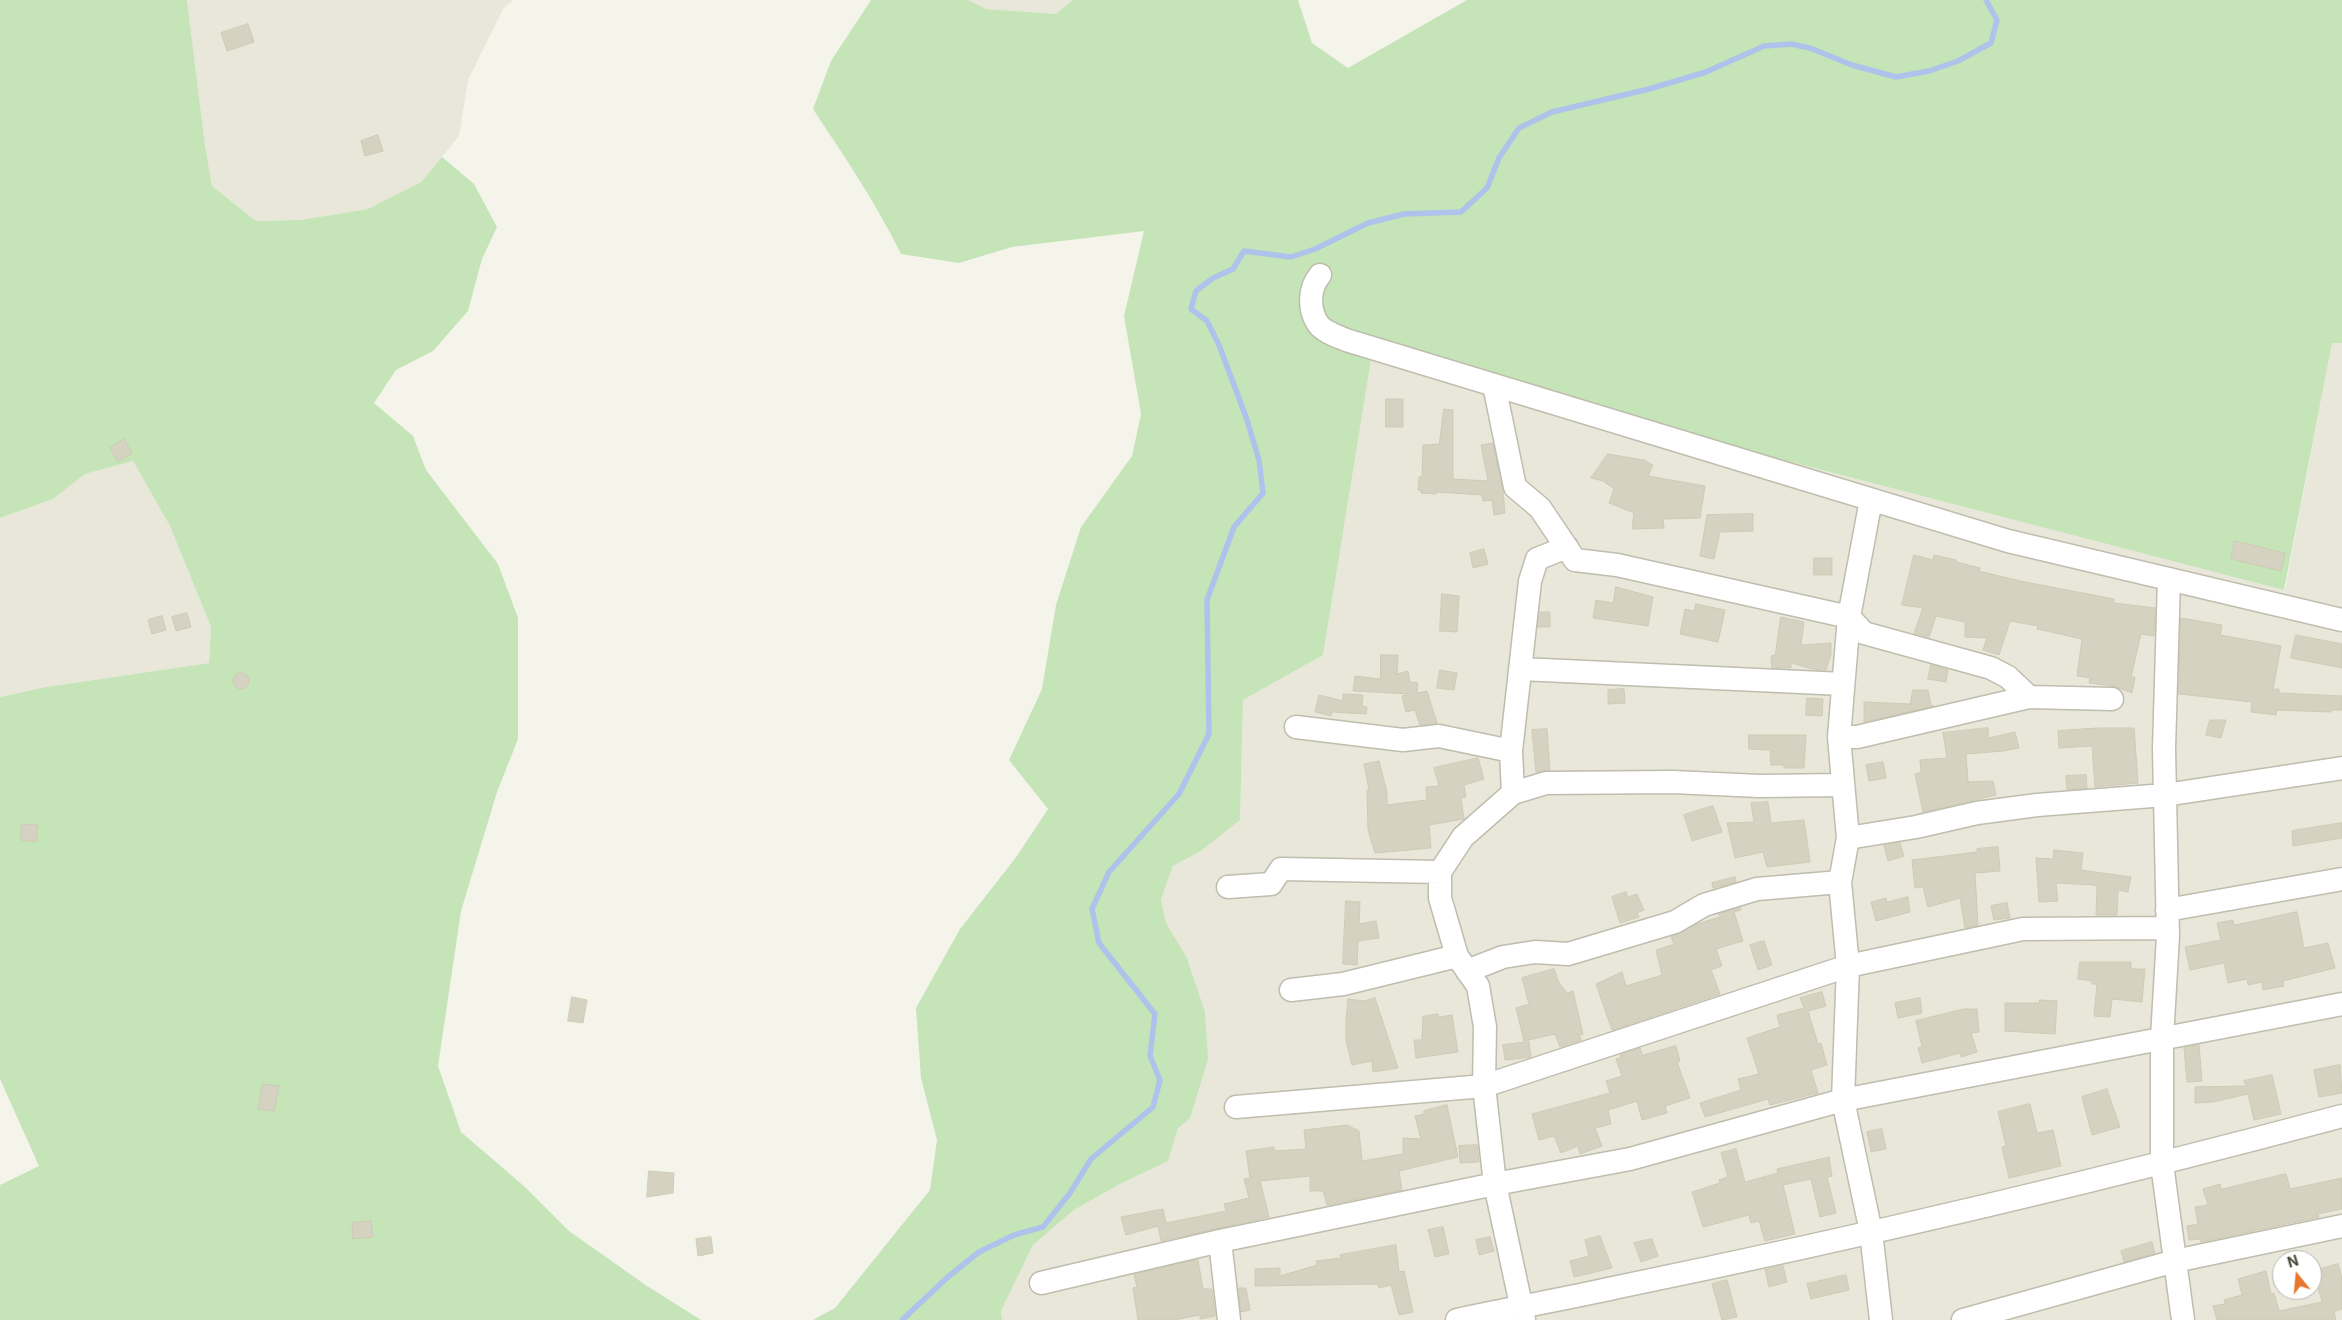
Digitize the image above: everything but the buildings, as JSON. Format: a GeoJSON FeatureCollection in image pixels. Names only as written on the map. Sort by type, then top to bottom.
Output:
{"type":"FeatureCollection","features":[{"type":"Feature","properties":{"kind":"street"},"geometry":{"type":"LineString","coordinates":[[1320,274],[1313,283],[1311,296],[1318,324],[1330,333],[2008,542],[2342,620]]}},
{"type":"Feature","properties":{"kind":"street"},"geometry":{"type":"LineString","coordinates":[[1494,385],[1515,486],[1540,508],[1576,560],[1617,565],[1849,617],[1864,633],[1991,668],[2008,678],[2029,697]]}},
{"type":"Feature","properties":{"kind":"street"},"geometry":{"type":"LineString","coordinates":[[1871,500],[1849,617],[1839,737],[1848,838],[1840,882],[1848,966],[1843,1100],[1871,1232],[1881,1320]]}},
{"type":"Feature","properties":{"kind":"street"},"geometry":{"type":"LineString","coordinates":[[1513,793],[1510,751],[1529,590],[1537,559],[1567,547]]}},
{"type":"Feature","properties":{"kind":"street"},"geometry":{"type":"LineString","coordinates":[[2169,579],[2165,795],[2167,919],[2162,1038],[2162,1164],[2183,1320]]}},
{"type":"Feature","properties":{"kind":"street"},"geometry":{"type":"LineString","coordinates":[[1521,669],[1844,684]]}},
{"type":"Feature","properties":{"kind":"street"},"geometry":{"type":"LineString","coordinates":[[1839,737],[1857,737],[2029,697],[2112,699]]}},
{"type":"Feature","properties":{"kind":"street"},"geometry":{"type":"LineString","coordinates":[[1296,727],[1403,740],[1439,736],[1510,751]]}},
{"type":"Feature","properties":{"kind":"street"},"geometry":{"type":"LineString","coordinates":[[1848,838],[1916,827],[1977,813],[2165,795],[2342,768]]}},
{"type":"Feature","properties":{"kind":"street"},"geometry":{"type":"LineString","coordinates":[[1523,1313],[1495,1184],[1484,1086],[1485,1027],[1478,986],[1462,963],[1440,898],[1440,872],[1463,837],[1513,793],[1546,783],[1843,785]]}},
{"type":"Feature","properties":{"kind":"street"},"geometry":{"type":"LineString","coordinates":[[1228,887],[1271,884],[1281,869],[1440,872]]}},
{"type":"Feature","properties":{"kind":"street"},"geometry":{"type":"LineString","coordinates":[[1236,1107],[1484,1086],[1848,966],[2023,929],[2167,919],[2342,879]]}},
{"type":"Feature","properties":{"kind":"street"},"geometry":{"type":"LineString","coordinates":[[1291,990],[1342,984],[1462,963],[1527,954],[1568,954],[1675,922],[1704,905],[1757,889],[1840,882]]}},
{"type":"Feature","properties":{"kind":"street"},"geometry":{"type":"LineString","coordinates":[[1040,1283],[1220,1241],[1495,1184],[1630,1159],[1843,1100],[2342,1004]]}},
{"type":"Feature","properties":{"kind":"street"},"geometry":{"type":"LineString","coordinates":[[1457,1320],[1523,1313],[1617,1288],[1871,1232],[2162,1164],[2342,1116]]}},
{"type":"Feature","properties":{"kind":"street"},"geometry":{"type":"LineString","coordinates":[[1963,1320],[2175,1261],[2342,1226]]}},
{"type":"Feature","properties":{"kind":"street"},"geometry":{"type":"LineString","coordinates":[[1220,1241],[1228,1320]]}},
{"type":"Feature","properties":{"kind":"shaded area"},"geometry":{"type":"Polygon","coordinates":[[[187,0],[513,0],[503,9],[468,80],[459,136],[421,182],[368,209],[300,220],[256,221],[212,186],[187,0]]]}},
{"type":"Feature","properties":{"kind":"shaded area"},"geometry":{"type":"Polygon","coordinates":[[[968,0],[1073,0],[1057,14],[986,9],[968,0]]]}},
{"type":"Feature","properties":{"kind":"shaded area"},"geometry":{"type":"Polygon","coordinates":[[[2332,342],[2342,343],[2342,1320],[1002,1320],[1001,1311],[1033,1245],[1074,1210],[1120,1184],[1168,1161],[1178,1128],[1186,956],[1166,923],[1161,899],[1173,866],[1201,851],[1240,820],[1243,700],[1323,655],[1371,353],[2285,590],[2332,342]]]}},
{"type":"Feature","properties":{"kind":"shaded area"},"geometry":{"type":"Polygon","coordinates":[[[133,461],[170,526],[211,627],[209,663],[46,687],[0,697],[0,518],[53,499],[85,474],[133,461]]]}},
{"type":"Feature","properties":{"kind":"green space"},"geometry":{"type":"Polygon","coordinates":[[[0,0],[187,0],[212,186],[256,221],[300,220],[368,209],[421,182],[442,157],[474,184],[497,227],[482,259],[468,311],[433,351],[396,370],[374,403],[413,436],[426,470],[498,564],[518,618],[518,739],[497,792],[461,911],[438,1066],[461,1132],[525,1187],[569,1231],[647,1286],[701,1320],[0,1320],[0,1185],[39,1166],[0,1079],[0,697],[46,687],[209,663],[211,627],[170,526],[133,461],[85,474],[53,499],[0,518],[0,0]]]}},
{"type":"Feature","properties":{"kind":"green space"},"geometry":{"type":"Polygon","coordinates":[[[871,0],[968,0],[986,9],[1056,14],[1073,0],[1298,0],[1312,43],[1348,68],[1467,0],[2342,0],[2342,343],[2332,343],[2284,590],[1372,353],[1323,655],[1243,700],[1240,820],[1201,851],[1173,866],[1161,899],[1166,923],[1186,956],[1205,1012],[1208,1059],[1190,1118],[1178,1128],[1168,1161],[1120,1184],[1074,1210],[1033,1245],[1001,1311],[1002,1320],[813,1320],[835,1308],[930,1190],[937,1140],[921,1078],[916,1008],[960,929],[1017,856],[1048,809],[1009,760],[1042,689],[1056,605],[1081,527],[1132,456],[1141,414],[1124,316],[1144,231],[1012,247],[959,263],[901,254],[870,198],[813,109],[831,61],[871,0]]]}},
{"type":"Feature","properties":{"kind":"waterway"},"geometry":{"type":"LineString","coordinates":[[902,1320],[949,1276],[979,1252],[1014,1235],[1043,1227],[1070,1193],[1091,1159],[1153,1107],[1160,1080],[1150,1056],[1155,1014],[1099,943],[1092,909],[1109,872],[1179,794],[1209,734],[1207,600],[1234,527],[1263,493],[1259,460],[1246,417],[1219,345],[1207,321],[1191,309],[1196,291],[1213,278],[1233,269],[1244,251],[1291,257],[1315,249],[1368,223],[1404,214],[1461,212],[1487,188],[1499,158],[1519,128],[1552,112],[1649,89],[1706,72],[1764,46],[1791,44],[1810,48],[1852,65],[1896,77],[1929,71],[1958,61],[1991,43],[1997,20],[1986,0]]}}]}
